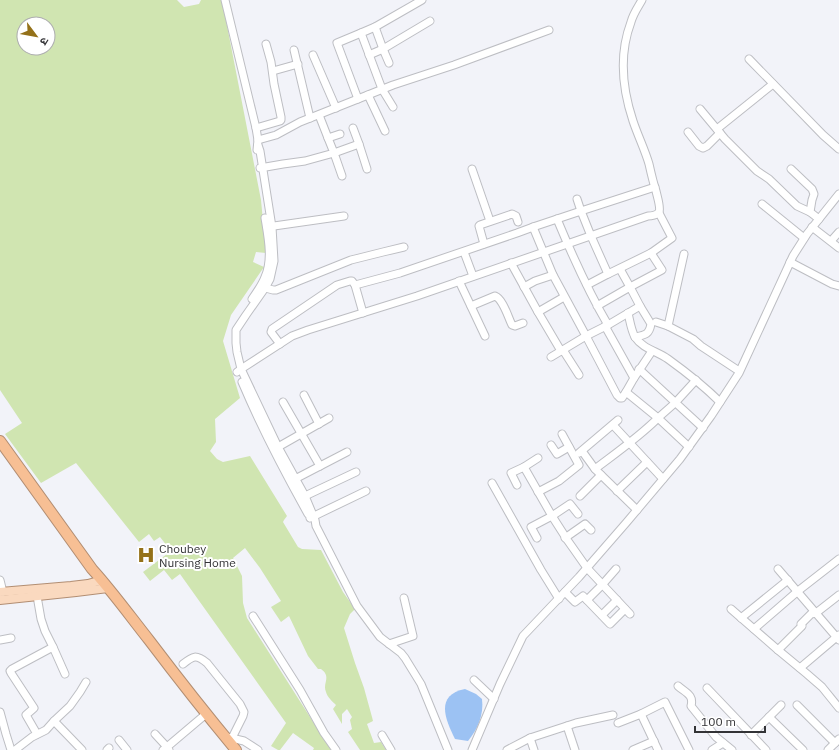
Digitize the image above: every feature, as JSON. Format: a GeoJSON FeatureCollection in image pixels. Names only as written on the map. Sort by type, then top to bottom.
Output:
{"type":"FeatureCollection","features":[{"type":"Feature","properties":{"kind":"highway"},"geometry":{"type":"LineString","coordinates":[[0,441],[102,585],[132,618],[230,750]]}},
{"type":"Feature","properties":{"kind":"highway"},"geometry":{"type":"LineString","coordinates":[[205,715],[228,737],[236,750]]}},
{"type":"Feature","properties":{"kind":"main road"},"geometry":{"type":"LineString","coordinates":[[1,595],[71,586],[102,585]]}},
{"type":"Feature","properties":{"kind":"main road"},"geometry":{"type":"LineString","coordinates":[[1,595],[37,596],[76,592],[102,585]]}},
{"type":"Feature","properties":{"kind":"street"},"geometry":{"type":"LineString","coordinates":[[225,0],[256,128],[258,143],[257,153],[261,168],[269,227],[268,263],[263,287],[239,318],[232,332],[231,344],[233,357],[252,405],[281,464],[312,517]]}},
{"type":"Feature","properties":{"kind":"street"},"geometry":{"type":"LineString","coordinates":[[358,99],[337,43],[375,27],[422,0]]}},
{"type":"Feature","properties":{"kind":"street"},"geometry":{"type":"LineString","coordinates":[[587,285],[651,253],[672,238],[659,213],[660,210],[649,163],[632,119],[623,74],[623,54],[627,36],[631,21],[642,0]]}},
{"type":"Feature","properties":{"kind":"street"},"geometry":{"type":"LineString","coordinates":[[369,55],[383,49],[430,21]]}},
{"type":"Feature","properties":{"kind":"street"},"geometry":{"type":"LineString","coordinates":[[375,27],[389,63]]}},
{"type":"Feature","properties":{"kind":"street"},"geometry":{"type":"LineString","coordinates":[[258,143],[276,136],[300,122],[382,89],[454,65],[549,30]]}},
{"type":"Feature","properties":{"kind":"street"},"geometry":{"type":"LineString","coordinates":[[361,33],[382,89],[394,107]]}},
{"type":"Feature","properties":{"kind":"street"},"geometry":{"type":"LineString","coordinates":[[256,128],[281,120],[282,117],[266,44]]}},
{"type":"Feature","properties":{"kind":"street"},"geometry":{"type":"LineString","coordinates":[[294,50],[310,118]]}},
{"type":"Feature","properties":{"kind":"street"},"geometry":{"type":"LineString","coordinates":[[313,55],[336,108]]}},
{"type":"Feature","properties":{"kind":"street"},"geometry":{"type":"LineString","coordinates":[[749,59],[823,135],[839,149]]}},
{"type":"Feature","properties":{"kind":"street"},"geometry":{"type":"LineString","coordinates":[[273,71],[298,64]]}},
{"type":"Feature","properties":{"kind":"street"},"geometry":{"type":"LineString","coordinates":[[688,132],[699,146],[703,148],[707,146],[718,131],[773,84]]}},
{"type":"Feature","properties":{"kind":"street"},"geometry":{"type":"LineString","coordinates":[[368,95],[385,131]]}},
{"type":"Feature","properties":{"kind":"street"},"geometry":{"type":"LineString","coordinates":[[700,109],[718,131],[757,172],[769,180],[797,206],[819,218]]}},
{"type":"Feature","properties":{"kind":"street"},"geometry":{"type":"LineString","coordinates":[[319,115],[342,176]]}},
{"type":"Feature","properties":{"kind":"street"},"geometry":{"type":"LineString","coordinates":[[353,128],[367,169]]}},
{"type":"Feature","properties":{"kind":"street"},"geometry":{"type":"LineString","coordinates":[[328,138],[340,134]]}},
{"type":"Feature","properties":{"kind":"street"},"geometry":{"type":"LineString","coordinates":[[261,168],[305,161],[359,144]]}},
{"type":"Feature","properties":{"kind":"street"},"geometry":{"type":"LineString","coordinates":[[472,169],[490,221]]}},
{"type":"Feature","properties":{"kind":"street"},"geometry":{"type":"LineString","coordinates":[[791,169],[812,189],[814,194],[810,212]]}},
{"type":"Feature","properties":{"kind":"street"},"geometry":{"type":"LineString","coordinates":[[280,344],[271,332],[272,329],[337,285],[350,281],[355,284],[359,284],[400,273],[655,187]]}},
{"type":"Feature","properties":{"kind":"street"},"geometry":{"type":"LineString","coordinates":[[472,750],[500,684],[523,636],[587,568],[689,447],[739,371],[790,262],[804,238],[839,194]]}},
{"type":"Feature","properties":{"kind":"street"},"geometry":{"type":"LineString","coordinates":[[577,199],[608,274]]}},
{"type":"Feature","properties":{"kind":"street"},"geometry":{"type":"LineString","coordinates":[[762,204],[804,238]]}},
{"type":"Feature","properties":{"kind":"street"},"geometry":{"type":"LineString","coordinates":[[239,371],[292,336],[659,213]]}},
{"type":"Feature","properties":{"kind":"street"},"geometry":{"type":"LineString","coordinates":[[484,244],[479,226],[512,214],[516,216],[518,222]]}},
{"type":"Feature","properties":{"kind":"street"},"geometry":{"type":"LineString","coordinates":[[269,227],[344,216]]}},
{"type":"Feature","properties":{"kind":"street"},"geometry":{"type":"LineString","coordinates":[[557,219],[597,306],[634,378]]}},
{"type":"Feature","properties":{"kind":"street"},"geometry":{"type":"LineString","coordinates":[[533,227],[564,297],[617,395],[621,398],[652,351]]}},
{"type":"Feature","properties":{"kind":"street"},"geometry":{"type":"LineString","coordinates":[[812,227],[839,248]]}},
{"type":"Feature","properties":{"kind":"street"},"geometry":{"type":"LineString","coordinates":[[831,241],[839,232]]}},
{"type":"Feature","properties":{"kind":"street"},"geometry":{"type":"LineString","coordinates":[[263,287],[276,290],[350,260],[404,248]]}},
{"type":"Feature","properties":{"kind":"street"},"geometry":{"type":"LineString","coordinates":[[464,252],[473,276]]}},
{"type":"Feature","properties":{"kind":"street"},"geometry":{"type":"LineString","coordinates":[[597,306],[662,270],[651,253]]}},
{"type":"Feature","properties":{"kind":"street"},"geometry":{"type":"LineString","coordinates":[[668,326],[684,254]]}},
{"type":"Feature","properties":{"kind":"street"},"geometry":{"type":"LineString","coordinates":[[790,262],[832,284],[839,286]]}},
{"type":"Feature","properties":{"kind":"street"},"geometry":{"type":"LineString","coordinates":[[511,263],[538,312],[579,375]]}},
{"type":"Feature","properties":{"kind":"street"},"geometry":{"type":"LineString","coordinates":[[620,269],[651,324],[646,334],[635,337]]}},
{"type":"Feature","properties":{"kind":"street"},"geometry":{"type":"LineString","coordinates":[[524,287],[535,281],[553,275]]}},
{"type":"Feature","properties":{"kind":"street"},"geometry":{"type":"LineString","coordinates":[[459,281],[485,336]]}},
{"type":"Feature","properties":{"kind":"street"},"geometry":{"type":"LineString","coordinates":[[355,284],[363,313]]}},
{"type":"Feature","properties":{"kind":"street"},"geometry":{"type":"LineString","coordinates":[[470,306],[498,296],[512,325],[515,326],[523,323]]}},
{"type":"Feature","properties":{"kind":"street"},"geometry":{"type":"LineString","coordinates":[[538,312],[564,297]]}},
{"type":"Feature","properties":{"kind":"street"},"geometry":{"type":"LineString","coordinates":[[551,357],[640,306]]}},
{"type":"Feature","properties":{"kind":"street"},"geometry":{"type":"LineString","coordinates":[[628,313],[632,331],[641,344],[666,358],[696,380],[720,402]]}},
{"type":"Feature","properties":{"kind":"street"},"geometry":{"type":"LineString","coordinates":[[656,322],[668,326],[693,339],[739,371]]}},
{"type":"Feature","properties":{"kind":"street"},"geometry":{"type":"LineString","coordinates":[[639,369],[702,428]]}},
{"type":"Feature","properties":{"kind":"street"},"geometry":{"type":"LineString","coordinates":[[239,371],[304,496],[313,523],[316,526],[357,606],[380,637],[401,653],[405,658],[421,684],[448,750]]}},
{"type":"Feature","properties":{"kind":"street"},"geometry":{"type":"LineString","coordinates":[[594,469],[647,430],[696,380]]}},
{"type":"Feature","properties":{"kind":"street"},"geometry":{"type":"LineString","coordinates":[[626,392],[658,418],[689,447]]}},
{"type":"Feature","properties":{"kind":"street"},"geometry":{"type":"LineString","coordinates":[[304,395],[319,424]]}},
{"type":"Feature","properties":{"kind":"street"},"geometry":{"type":"LineString","coordinates":[[283,402],[320,466]]}},
{"type":"Feature","properties":{"kind":"street"},"geometry":{"type":"LineString","coordinates":[[278,447],[329,418]]}},
{"type":"Feature","properties":{"kind":"street"},"geometry":{"type":"LineString","coordinates":[[574,457],[582,452],[615,422],[629,443],[663,479]]}},
{"type":"Feature","properties":{"kind":"street"},"geometry":{"type":"LineString","coordinates":[[538,492],[559,481],[579,465],[562,434]]}},
{"type":"Feature","properties":{"kind":"street"},"geometry":{"type":"LineString","coordinates":[[551,445],[557,454],[569,447]]}},
{"type":"Feature","properties":{"kind":"street"},"geometry":{"type":"LineString","coordinates":[[295,479],[347,452]]}},
{"type":"Feature","properties":{"kind":"street"},"geometry":{"type":"LineString","coordinates":[[582,452],[594,469],[637,510]]}},
{"type":"Feature","properties":{"kind":"street"},"geometry":{"type":"LineString","coordinates":[[518,485],[511,473],[538,458]]}},
{"type":"Feature","properties":{"kind":"street"},"geometry":{"type":"LineString","coordinates":[[617,491],[647,462]]}},
{"type":"Feature","properties":{"kind":"street"},"geometry":{"type":"LineString","coordinates":[[524,467],[565,538],[587,568],[628,612],[610,624],[583,596],[575,602],[565,592]]}},
{"type":"Feature","properties":{"kind":"street"},"geometry":{"type":"LineString","coordinates":[[304,496],[356,472]]}},
{"type":"Feature","properties":{"kind":"street"},"geometry":{"type":"LineString","coordinates":[[580,496],[601,475]]}},
{"type":"Feature","properties":{"kind":"street"},"geometry":{"type":"LineString","coordinates":[[492,483],[541,570],[559,598]]}},
{"type":"Feature","properties":{"kind":"street"},"geometry":{"type":"LineString","coordinates":[[312,517],[366,491]]}},
{"type":"Feature","properties":{"kind":"street"},"geometry":{"type":"LineString","coordinates":[[537,538],[531,527],[570,504],[578,514]]}},
{"type":"Feature","properties":{"kind":"street"},"geometry":{"type":"LineString","coordinates":[[565,538],[585,524],[591,530]]}},
{"type":"Feature","properties":{"kind":"street"},"geometry":{"type":"LineString","coordinates":[[754,629],[798,591],[839,559]]}},
{"type":"Feature","properties":{"kind":"street"},"geometry":{"type":"LineString","coordinates":[[587,600],[616,569]]}},
{"type":"Feature","properties":{"kind":"street"},"geometry":{"type":"LineString","coordinates":[[778,569],[838,637],[800,668]]}},
{"type":"Feature","properties":{"kind":"street"},"geometry":{"type":"LineString","coordinates":[[0,580],[1,595]]}},
{"type":"Feature","properties":{"kind":"street"},"geometry":{"type":"LineString","coordinates":[[741,618],[788,580]]}},
{"type":"Feature","properties":{"kind":"street"},"geometry":{"type":"LineString","coordinates":[[778,650],[811,614],[816,613],[839,595]]}},
{"type":"Feature","properties":{"kind":"street"},"geometry":{"type":"LineString","coordinates":[[37,596],[45,631],[65,674]]}},
{"type":"Feature","properties":{"kind":"street"},"geometry":{"type":"LineString","coordinates":[[389,644],[413,636],[404,598]]}},
{"type":"Feature","properties":{"kind":"street"},"geometry":{"type":"LineString","coordinates":[[602,615],[617,600]]}},
{"type":"Feature","properties":{"kind":"street"},"geometry":{"type":"LineString","coordinates":[[731,609],[822,687],[839,708]]}},
{"type":"Feature","properties":{"kind":"street"},"geometry":{"type":"LineString","coordinates":[[253,616],[300,690],[324,733],[336,750]]}},
{"type":"Feature","properties":{"kind":"street"},"geometry":{"type":"LineString","coordinates":[[0,640],[11,638]]}},
{"type":"Feature","properties":{"kind":"street"},"geometry":{"type":"LineString","coordinates":[[37,734],[26,715],[34,708],[10,671],[53,647]]}},
{"type":"Feature","properties":{"kind":"street"},"geometry":{"type":"LineString","coordinates":[[183,664],[194,657],[201,658],[207,663],[240,704],[244,712],[243,716],[228,737],[244,741],[258,750]]}},
{"type":"Feature","properties":{"kind":"street"},"geometry":{"type":"LineString","coordinates":[[474,680],[494,699]]}},
{"type":"Feature","properties":{"kind":"street"},"geometry":{"type":"LineString","coordinates":[[15,750],[32,737],[46,730],[70,706],[86,682]]}},
{"type":"Feature","properties":{"kind":"street"},"geometry":{"type":"LineString","coordinates":[[678,686],[690,696],[692,702],[691,706],[716,737],[732,750]]}},
{"type":"Feature","properties":{"kind":"street"},"geometry":{"type":"LineString","coordinates":[[707,688],[766,750]]}},
{"type":"Feature","properties":{"kind":"street"},"geometry":{"type":"LineString","coordinates":[[618,723],[641,714],[664,702],[689,750]]}},
{"type":"Feature","properties":{"kind":"street"},"geometry":{"type":"LineString","coordinates":[[751,735],[781,705]]}},
{"type":"Feature","properties":{"kind":"street"},"geometry":{"type":"LineString","coordinates":[[797,705],[837,741],[828,750]]}},
{"type":"Feature","properties":{"kind":"street"},"geometry":{"type":"LineString","coordinates":[[0,712],[11,750]]}},
{"type":"Feature","properties":{"kind":"street"},"geometry":{"type":"LineString","coordinates":[[641,714],[658,750]]}},
{"type":"Feature","properties":{"kind":"street"},"geometry":{"type":"LineString","coordinates":[[155,734],[166,749],[205,715]]}},
{"type":"Feature","properties":{"kind":"street"},"geometry":{"type":"LineString","coordinates":[[507,750],[530,738],[567,726],[613,715]]}},
{"type":"Feature","properties":{"kind":"street"},"geometry":{"type":"LineString","coordinates":[[769,717],[803,750]]}},
{"type":"Feature","properties":{"kind":"street"},"geometry":{"type":"LineString","coordinates":[[54,721],[78,749]]}},
{"type":"Feature","properties":{"kind":"street"},"geometry":{"type":"LineString","coordinates":[[567,726],[575,750]]}},
{"type":"Feature","properties":{"kind":"street"},"geometry":{"type":"LineString","coordinates":[[382,735],[391,750]]}},
{"type":"Feature","properties":{"kind":"street"},"geometry":{"type":"LineString","coordinates":[[530,738],[534,750]]}},
{"type":"Feature","properties":{"kind":"street"},"geometry":{"type":"LineString","coordinates":[[119,740],[127,750]]}},
{"type":"Feature","properties":{"kind":"street"},"geometry":{"type":"LineString","coordinates":[[633,750],[654,740]]}},
{"type":"Feature","properties":{"kind":"street"},"geometry":{"type":"LineString","coordinates":[[712,750],[722,743]]}},
{"type":"Feature","properties":{"kind":"green space"},"geometry":{"type":"Polygon","coordinates":[[[0,0],[177,0],[184,7],[199,4],[201,0],[222,0],[261,200],[266,253],[256,252],[253,262],[264,267],[231,315],[223,341],[240,398],[215,419],[216,442],[210,451],[217,459],[223,462],[250,456],[287,516],[283,522],[298,547],[302,549],[321,550],[343,592],[355,609],[350,614],[344,628],[364,688],[373,721],[367,724],[374,743],[381,742],[386,750],[360,750],[348,732],[352,729],[350,720],[352,717],[347,709],[342,714],[342,724],[333,709],[336,705],[330,699],[325,689],[326,675],[321,669],[318,669],[308,656],[289,616],[281,622],[271,607],[281,601],[245,548],[233,558],[242,576],[243,603],[247,618],[331,750],[313,750],[314,748],[293,733],[280,750],[271,746],[286,723],[180,574],[172,580],[164,570],[150,581],[143,572],[171,551],[160,537],[154,541],[149,534],[139,542],[76,463],[41,483],[5,434],[22,423],[0,390],[0,0]]]}},
{"type":"Feature","properties":{"kind":"water"},"geometry":{"type":"Polygon","coordinates":[[[465,689],[476,694],[482,699],[480,721],[468,741],[455,739],[448,724],[445,709],[446,702],[449,697],[456,692],[465,689]]]}},
{"type":"Feature","properties":{"kind":"place","name":"Choubey Nursing Home"},"geometry":{"type":"Point","coordinates":[146,555]}}]}
